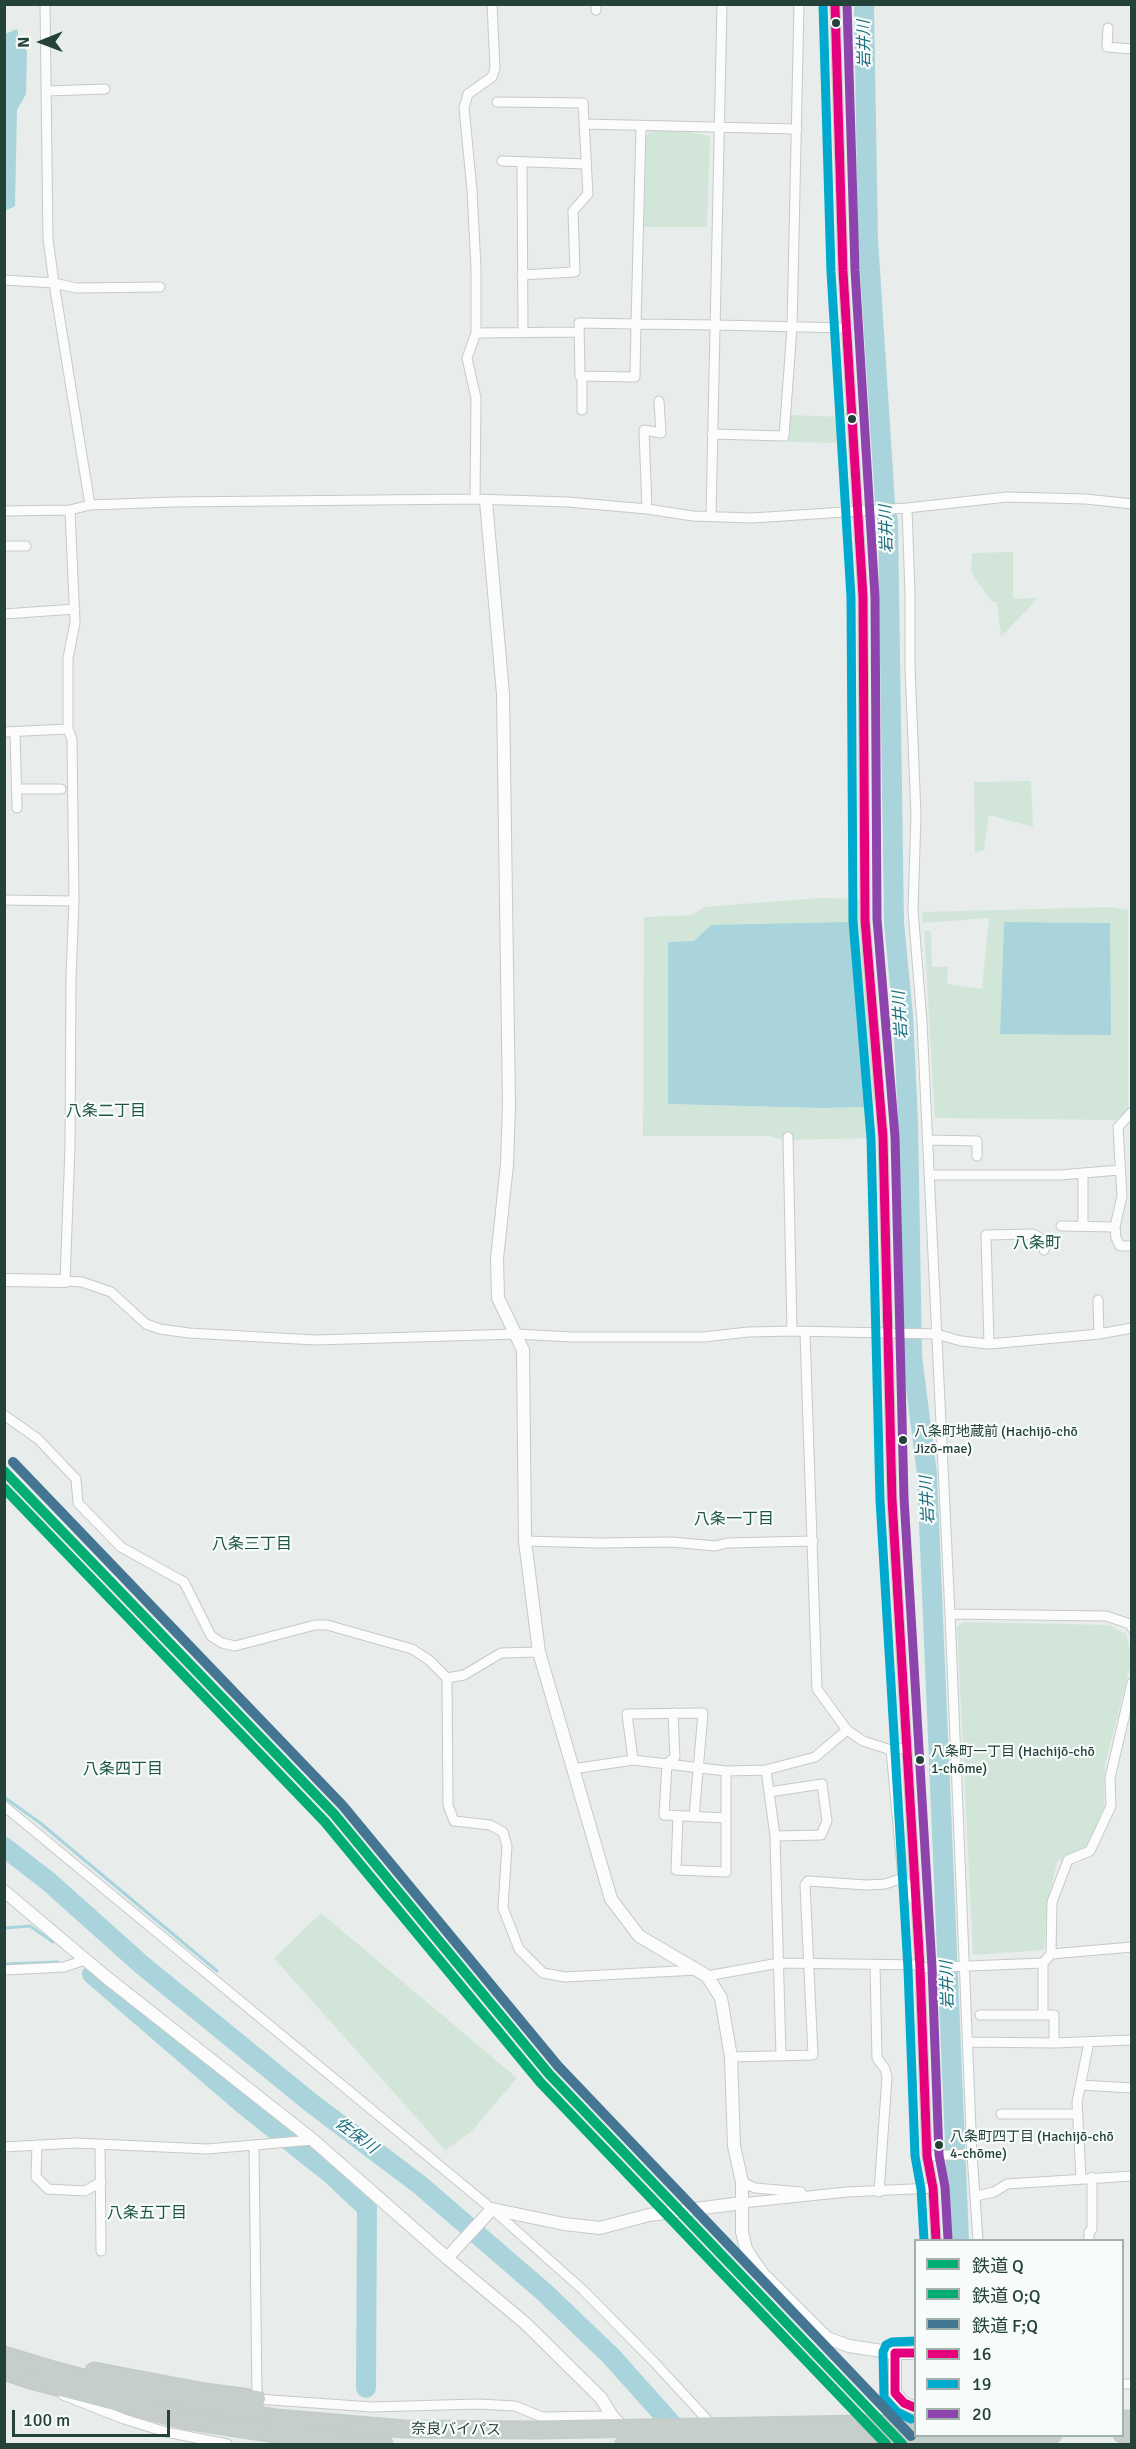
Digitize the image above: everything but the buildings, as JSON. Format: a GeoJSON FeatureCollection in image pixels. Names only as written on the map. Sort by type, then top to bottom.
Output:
{"type":"FeatureCollection","features":[{"type":"Feature","properties":{"kind":"highway"},"geometry":{"type":"LineString","coordinates":[[4,2354],[205,2392],[257,2399]]}},
{"type":"Feature","properties":{"kind":"highway","name":"奈良バイパス"},"geometry":{"type":"LineString","coordinates":[[4,2354],[57,2372],[144,2394],[276,2418],[405,2429],[538,2430],[914,2423]]}},
{"type":"Feature","properties":{"kind":"highway"},"geometry":{"type":"LineString","coordinates":[[4,2371],[30,2380],[184,2420],[276,2434],[384,2445]]}},
{"type":"Feature","properties":{"kind":"highway"},"geometry":{"type":"LineString","coordinates":[[622,2445],[1006,2437]]}},
{"type":"Feature","properties":{"kind":"street"},"geometry":{"type":"LineString","coordinates":[[45,4],[48,239],[90,506]]}},
{"type":"Feature","properties":{"kind":"street"},"geometry":{"type":"LineString","coordinates":[[492,4],[495,68],[492,77],[468,94],[464,108],[472,201],[476,333],[467,358],[476,398],[480,500],[503,706],[509,1105],[507,1164],[497,1259],[498,1298],[506,1320],[523,1350],[525,1541],[539,1652],[611,1899],[639,1936],[703,1973],[721,1998],[731,2057],[734,2146],[742,2182],[742,2232],[746,2249],[763,2274],[827,2338],[849,2346],[895,2353],[914,2353]]}},
{"type":"Feature","properties":{"kind":"street"},"geometry":{"type":"LineString","coordinates":[[711,517],[722,4]]}},
{"type":"Feature","properties":{"kind":"street"},"geometry":{"type":"LineString","coordinates":[[712,434],[784,436],[792,327],[800,4]]}},
{"type":"Feature","properties":{"kind":"street"},"geometry":{"type":"LineString","coordinates":[[835,4],[843,271],[862,511],[866,763],[865,920],[883,1137],[892,1334],[892,1499],[905,1748],[922,1967],[936,2239]]}},
{"type":"Feature","properties":{"kind":"street"},"geometry":{"type":"LineString","coordinates":[[1108,28],[1107,47],[1131,49]]}},
{"type":"Feature","properties":{"kind":"street"},"geometry":{"type":"LineString","coordinates":[[47,92],[105,89]]}},
{"type":"Feature","properties":{"kind":"street"},"geometry":{"type":"LineString","coordinates":[[497,102],[583,103],[588,194],[573,211],[575,272],[522,275]]}},
{"type":"Feature","properties":{"kind":"street"},"geometry":{"type":"LineString","coordinates":[[584,124],[797,129]]}},
{"type":"Feature","properties":{"kind":"street"},"geometry":{"type":"LineString","coordinates":[[582,376],[635,377],[641,126]]}},
{"type":"Feature","properties":{"kind":"street"},"geometry":{"type":"LineString","coordinates":[[502,161],[586,164]]}},
{"type":"Feature","properties":{"kind":"street"},"geometry":{"type":"LineString","coordinates":[[522,162],[523,333]]}},
{"type":"Feature","properties":{"kind":"street"},"geometry":{"type":"LineString","coordinates":[[4,280],[54,283],[76,288],[160,287]]}},
{"type":"Feature","properties":{"kind":"street"},"geometry":{"type":"LineString","coordinates":[[582,410],[579,323],[848,328]]}},
{"type":"Feature","properties":{"kind":"street"},"geometry":{"type":"LineString","coordinates":[[476,333],[579,332]]}},
{"type":"Feature","properties":{"kind":"street"},"geometry":{"type":"LineString","coordinates":[[647,509],[644,430],[661,433],[659,401]]}},
{"type":"Feature","properties":{"kind":"street"},"geometry":{"type":"LineString","coordinates":[[4,511],[70,510],[90,506],[185,502],[480,500],[568,502],[711,517],[752,518],[904,508],[1007,497],[1086,499],[1131,504]]}},
{"type":"Feature","properties":{"kind":"street"},"geometry":{"type":"LineString","coordinates":[[904,508],[916,815],[913,910],[922,1022],[928,1140],[933,1334],[950,1614],[961,1966],[968,2042],[969,2154],[978,2239]]}},
{"type":"Feature","properties":{"kind":"street"},"geometry":{"type":"LineString","coordinates":[[65,1281],[70,1148],[70,978],[74,900],[72,739],[68,729],[68,658],[75,623],[70,510]]}},
{"type":"Feature","properties":{"kind":"street"},"geometry":{"type":"LineString","coordinates":[[4,546],[26,546]]}},
{"type":"Feature","properties":{"kind":"street"},"geometry":{"type":"LineString","coordinates":[[4,614],[75,609]]}},
{"type":"Feature","properties":{"kind":"street"},"geometry":{"type":"LineString","coordinates":[[4,732],[68,729]]}},
{"type":"Feature","properties":{"kind":"street"},"geometry":{"type":"LineString","coordinates":[[15,732],[17,808]]}},
{"type":"Feature","properties":{"kind":"street"},"geometry":{"type":"LineString","coordinates":[[16,789],[61,789]]}},
{"type":"Feature","properties":{"kind":"street"},"geometry":{"type":"LineString","coordinates":[[4,900],[74,900]]}},
{"type":"Feature","properties":{"kind":"street"},"geometry":{"type":"LineString","coordinates":[[1131,1112],[1118,1127],[1122,1196],[1115,1227],[1116,1238],[1120,1246],[1131,1246]]}},
{"type":"Feature","properties":{"kind":"street"},"geometry":{"type":"LineString","coordinates":[[789,1137],[792,1331]]}},
{"type":"Feature","properties":{"kind":"street"},"geometry":{"type":"LineString","coordinates":[[928,1140],[977,1141],[977,1156]]}},
{"type":"Feature","properties":{"kind":"street"},"geometry":{"type":"LineString","coordinates":[[929,1174],[1060,1175],[1119,1170]]}},
{"type":"Feature","properties":{"kind":"street"},"geometry":{"type":"LineString","coordinates":[[1083,1173],[1083,1226]]}},
{"type":"Feature","properties":{"kind":"street"},"geometry":{"type":"LineString","coordinates":[[1061,1226],[1115,1227]]}},
{"type":"Feature","properties":{"kind":"street"},"geometry":{"type":"LineString","coordinates":[[989,1344],[986,1235],[1033,1234],[1044,1240],[1044,1250]]}},
{"type":"Feature","properties":{"kind":"street"},"geometry":{"type":"LineString","coordinates":[[4,1280],[82,1282],[111,1292],[147,1324],[160,1329],[189,1333],[315,1340],[516,1334],[572,1337],[704,1337],[748,1332],[792,1331],[933,1334],[961,1341],[989,1344],[1099,1334],[1131,1328]]}},
{"type":"Feature","properties":{"kind":"street"},"geometry":{"type":"LineString","coordinates":[[1098,1300],[1099,1334]]}},
{"type":"Feature","properties":{"kind":"street"},"geometry":{"type":"LineString","coordinates":[[805,1333],[817,1689],[846,1730],[863,1741],[891,1750],[905,1748]]}},
{"type":"Feature","properties":{"kind":"street"},"geometry":{"type":"LineString","coordinates":[[4,1415],[38,1439],[76,1479],[78,1503],[121,1547],[184,1582],[211,1636],[222,1643],[235,1646],[315,1625],[327,1625],[412,1649],[429,1660],[447,1678],[448,1804],[454,1821],[490,1826],[503,1832],[507,1846],[504,1908],[519,1949],[543,1973],[565,1977],[703,1973],[779,1963],[922,1967],[1043,1963],[1052,1954],[1131,1947]]}},
{"type":"Feature","properties":{"kind":"street"},"geometry":{"type":"LineString","coordinates":[[525,1541],[671,1542],[715,1546],[726,1543],[813,1541]]}},
{"type":"Feature","properties":{"kind":"street"},"geometry":{"type":"LineString","coordinates":[[950,1614],[1106,1616],[1130,1624],[1131,1628]]}},
{"type":"Feature","properties":{"kind":"street"},"geometry":{"type":"LineString","coordinates":[[447,1678],[464,1675],[501,1653],[539,1652]]}},
{"type":"Feature","properties":{"kind":"street"},"geometry":{"type":"LineString","coordinates":[[1052,1954],[1053,1902],[1068,1860],[1090,1851],[1111,1806],[1110,1778],[1131,1683]]}},
{"type":"Feature","properties":{"kind":"street"},"geometry":{"type":"LineString","coordinates":[[673,1713],[675,1756],[667,1764],[664,1815],[726,1818]]}},
{"type":"Feature","properties":{"kind":"street"},"geometry":{"type":"LineString","coordinates":[[633,1760],[627,1714],[703,1713],[694,1817]]}},
{"type":"Feature","properties":{"kind":"street"},"geometry":{"type":"LineString","coordinates":[[573,1769],[633,1760],[726,1772],[766,1770],[815,1757],[846,1730]]}},
{"type":"Feature","properties":{"kind":"street"},"geometry":{"type":"LineString","coordinates":[[891,1750],[903,1878],[916,1907]]}},
{"type":"Feature","properties":{"kind":"street"},"geometry":{"type":"LineString","coordinates":[[766,1770],[775,1836],[781,2056]]}},
{"type":"Feature","properties":{"kind":"street"},"geometry":{"type":"LineString","coordinates":[[678,1816],[676,1870],[726,1872],[726,1772]]}},
{"type":"Feature","properties":{"kind":"street"},"geometry":{"type":"LineString","coordinates":[[769,1792],[822,1784],[827,1821],[821,1835],[775,1836]]}},
{"type":"Feature","properties":{"kind":"street"},"geometry":{"type":"LineString","coordinates":[[4,1806],[491,2209],[591,2298],[654,2362],[729,2445]]}},
{"type":"Feature","properties":{"kind":"street"},"geometry":{"type":"LineString","coordinates":[[731,2057],[813,2055],[805,1885],[808,1881],[866,1885],[885,1884],[903,1878]]}},
{"type":"Feature","properties":{"kind":"street"},"geometry":{"type":"LineString","coordinates":[[4,1891],[85,1960],[314,2140],[447,2258],[525,2323],[601,2398],[612,2416],[639,2445]]}},
{"type":"Feature","properties":{"kind":"street"},"geometry":{"type":"LineString","coordinates":[[4,1970],[64,1967],[85,1960]]}},
{"type":"Feature","properties":{"kind":"street"},"geometry":{"type":"LineString","coordinates":[[1043,1963],[1043,2015]]}},
{"type":"Feature","properties":{"kind":"street"},"geometry":{"type":"LineString","coordinates":[[875,1965],[877,2058],[885,2069],[887,2077],[879,2192]]}},
{"type":"Feature","properties":{"kind":"street"},"geometry":{"type":"LineString","coordinates":[[980,2015],[1054,2015],[1054,2043]]}},
{"type":"Feature","properties":{"kind":"street"},"geometry":{"type":"LineString","coordinates":[[968,2042],[1054,2043],[1131,2040]]}},
{"type":"Feature","properties":{"kind":"street"},"geometry":{"type":"LineString","coordinates":[[1081,2178],[1078,2114],[1080,2085],[1089,2042]]}},
{"type":"Feature","properties":{"kind":"street"},"geometry":{"type":"LineString","coordinates":[[1080,2085],[1131,2088]]}},
{"type":"Feature","properties":{"kind":"street"},"geometry":{"type":"LineString","coordinates":[[1001,2114],[1078,2114]]}},
{"type":"Feature","properties":{"kind":"street"},"geometry":{"type":"LineString","coordinates":[[4,2147],[100,2144],[207,2149],[314,2140]]}},
{"type":"Feature","properties":{"kind":"street"},"geometry":{"type":"LineString","coordinates":[[100,2144],[101,2251]]}},
{"type":"Feature","properties":{"kind":"street"},"geometry":{"type":"LineString","coordinates":[[37,2145],[36,2177],[48,2188],[85,2191],[101,2182]]}},
{"type":"Feature","properties":{"kind":"street"},"geometry":{"type":"LineString","coordinates":[[254,2145],[257,2399],[372,2407],[478,2404],[515,2406],[542,2417],[612,2416]]}},
{"type":"Feature","properties":{"kind":"street"},"geometry":{"type":"LineString","coordinates":[[931,2156],[969,2154]]}},
{"type":"Feature","properties":{"kind":"street"},"geometry":{"type":"LineString","coordinates":[[975,2196],[994,2192],[1007,2184],[1131,2176]]}},
{"type":"Feature","properties":{"kind":"street"},"geometry":{"type":"LineString","coordinates":[[1089,2239],[1089,2232],[1092,2229],[1092,2177]]}},
{"type":"Feature","properties":{"kind":"street"},"geometry":{"type":"LineString","coordinates":[[742,2182],[755,2188],[818,2194]]}},
{"type":"Feature","properties":{"kind":"street"},"geometry":{"type":"LineString","coordinates":[[491,2209],[564,2224],[600,2228],[649,2215],[742,2203],[818,2194],[933,2188]]}},
{"type":"Feature","properties":{"kind":"street"},"geometry":{"type":"LineString","coordinates":[[447,2258],[491,2209]]}},
{"type":"Feature","properties":{"kind":"street"},"geometry":{"type":"LineString","coordinates":[[895,2353],[896,2393],[904,2403],[914,2408]]}},
{"type":"Feature","properties":{"kind":"street"},"geometry":{"type":"LineString","coordinates":[[30,2380],[82,2404],[124,2419],[166,2432],[227,2445]]}},
{"type":"Feature","properties":{"kind":"street"},"geometry":{"type":"LineString","coordinates":[[372,2407],[372,2418]]}},
{"type":"Feature","properties":{"kind":"green space"},"geometry":{"type":"Polygon","coordinates":[[[651,130],[686,131],[710,136],[707,227],[644,227],[646,136],[651,130]]]}},
{"type":"Feature","properties":{"kind":"green space"},"geometry":{"type":"Polygon","coordinates":[[[790,415],[843,417],[845,443],[788,442],[790,415]]]}},
{"type":"Feature","properties":{"kind":"green space"},"geometry":{"type":"Polygon","coordinates":[[[1013,552],[1013,599],[1038,598],[1001,637],[997,602],[992,602],[971,572],[972,553],[1013,552]]]}},
{"type":"Feature","properties":{"kind":"green space"},"geometry":{"type":"Polygon","coordinates":[[[1031,781],[1033,827],[989,815],[984,850],[975,853],[974,782],[1031,781]]]}},
{"type":"Feature","properties":{"kind":"green space"},"geometry":{"type":"Polygon","coordinates":[[[819,898],[862,899],[859,915],[874,1077],[874,1138],[784,1140],[770,1136],[643,1136],[644,917],[692,915],[704,907],[819,898]],[[694,941],[668,942],[668,1104],[866,1107],[694,941]]]}},
{"type":"Feature","properties":{"kind":"green space"},"geometry":{"type":"Polygon","coordinates":[[[1111,907],[1128,910],[1128,1110],[1119,1120],[935,1118],[924,931],[931,931],[932,967],[948,967],[947,984],[982,989],[989,918],[923,923],[922,912],[1111,907]],[[1004,922],[1000,1034],[1110,923],[1004,922]]]}},
{"type":"Feature","properties":{"kind":"green space"},"geometry":{"type":"Polygon","coordinates":[[[963,1622],[1109,1625],[1126,1634],[1131,1663],[1105,1765],[1104,1808],[1089,1845],[1057,1862],[1047,1905],[1044,1950],[973,1955],[957,1627],[963,1622]]]}},
{"type":"Feature","properties":{"kind":"green space"},"geometry":{"type":"Polygon","coordinates":[[[321,1913],[517,2078],[471,2132],[445,2150],[274,1958],[321,1913]]]}},
{"type":"Feature","properties":{"kind":"water"},"geometry":{"type":"Polygon","coordinates":[[[17,29],[19,39],[27,51],[26,94],[17,110],[15,206],[5,211],[5,34],[17,29]]]}},
{"type":"Feature","properties":{"kind":"water"},"geometry":{"type":"Polygon","coordinates":[[[849,922],[866,1107],[668,1104],[668,942],[694,941],[711,925],[849,922]]]}},
{"type":"Feature","properties":{"kind":"water"},"geometry":{"type":"Polygon","coordinates":[[[1004,922],[1110,923],[1111,1035],[1000,1034],[1004,922]]]}},
{"type":"Feature","properties":{"kind":"waterway","name":"岩井川"},"geometry":{"type":"LineString","coordinates":[[864,4],[868,240],[888,522],[894,923],[903,1016],[908,1120],[912,1356],[927,1474],[959,2239]]}},
{"type":"Feature","properties":{"kind":"waterway"},"geometry":{"type":"LineString","coordinates":[[4,1797],[39,1822],[217,1971]]}},
{"type":"Feature","properties":{"kind":"waterway","name":"佐保川"},"geometry":{"type":"LineString","coordinates":[[4,1847],[48,1881],[142,1965],[310,2102],[420,2185],[544,2292],[611,2356],[685,2439]]}},
{"type":"Feature","properties":{"kind":"waterway"},"geometry":{"type":"LineString","coordinates":[[4,1928],[30,1926],[53,1942]]}},
{"type":"Feature","properties":{"kind":"waterway"},"geometry":{"type":"LineString","coordinates":[[4,1964],[58,1962]]}},
{"type":"Feature","properties":{"kind":"waterway"},"geometry":{"type":"LineString","coordinates":[[92,1974],[244,2105],[332,2175],[367,2208],[366,2388]]}},
{"type":"Feature","properties":{"kind":"rail line","name":"F;Q"},"geometry":{"type":"LineString","coordinates":[[13,1462],[343,1806],[558,2066],[911,2436]]}},
{"type":"Feature","properties":{"kind":"rail line","name":"Q"},"geometry":{"type":"LineString","coordinates":[[4,1471],[334,1814],[549,2074],[902,2444]]}},
{"type":"Feature","properties":{"kind":"rail line","name":"O;Q"},"geometry":{"type":"LineString","coordinates":[[4,1488],[325,1822],[540,2082],[886,2444]]}},
{"type":"Feature","properties":{"kind":"transit line","name":"19"},"geometry":{"type":"LineString","coordinates":[[823,4],[831,272],[851,597],[853,921],[871,1138],[880,1500],[908,1969],[915,2156],[921,2189],[924,2239]]}},
{"type":"Feature","properties":{"kind":"transit line","name":"16"},"geometry":{"type":"LineString","coordinates":[[835,4],[843,271],[863,597],[865,920],[883,1137],[892,1499],[920,1968],[927,2156],[933,2188],[936,2239]]}},
{"type":"Feature","properties":{"kind":"transit line","name":"20"},"geometry":{"type":"LineString","coordinates":[[847,4],[855,270],[875,597],[877,919],[895,1137],[904,1498],[932,1967],[939,2155],[945,2187],[948,2239]]}},
{"type":"Feature","properties":{"kind":"transit line","name":"19"},"geometry":{"type":"LineString","coordinates":[[911,2419],[897,2412],[884,2398],[883,2352],[886,2345],[892,2342],[914,2341]]}},
{"type":"Feature","properties":{"kind":"transit line","name":"16"},"geometry":{"type":"LineString","coordinates":[[914,2353],[895,2353],[895,2393],[904,2403],[914,2407]]}},
{"type":"Feature","properties":{"kind":"place","name":"八条町地蔵前 (Hachijō-chō Jizō-mae)"},"geometry":{"type":"Point","coordinates":[903,1440]}},
{"type":"Feature","properties":{"kind":"place","name":"八条町一丁目 (Hachijō-chō 1-chōme)"},"geometry":{"type":"Point","coordinates":[920,1760]}},
{"type":"Feature","properties":{"kind":"place","name":"八条町四丁目 (Hachijō-chō 4-chōme)"},"geometry":{"type":"Point","coordinates":[939,2145]}},
{"type":"Feature","properties":{"kind":"district","name":"八条二丁目"},"geometry":{"type":"Point","coordinates":[106,1112]}},
{"type":"Feature","properties":{"kind":"district","name":"八条町"},"geometry":{"type":"Point","coordinates":[1037,1244]}},
{"type":"Feature","properties":{"kind":"district","name":"八条一丁目"},"geometry":{"type":"Point","coordinates":[734,1520]}},
{"type":"Feature","properties":{"kind":"district","name":"八条三丁目"},"geometry":{"type":"Point","coordinates":[252,1545]}},
{"type":"Feature","properties":{"kind":"district","name":"八条四丁目"},"geometry":{"type":"Point","coordinates":[123,1770]}},
{"type":"Feature","properties":{"kind":"district","name":"八条五丁目"},"geometry":{"type":"Point","coordinates":[147,2214]}}]}
